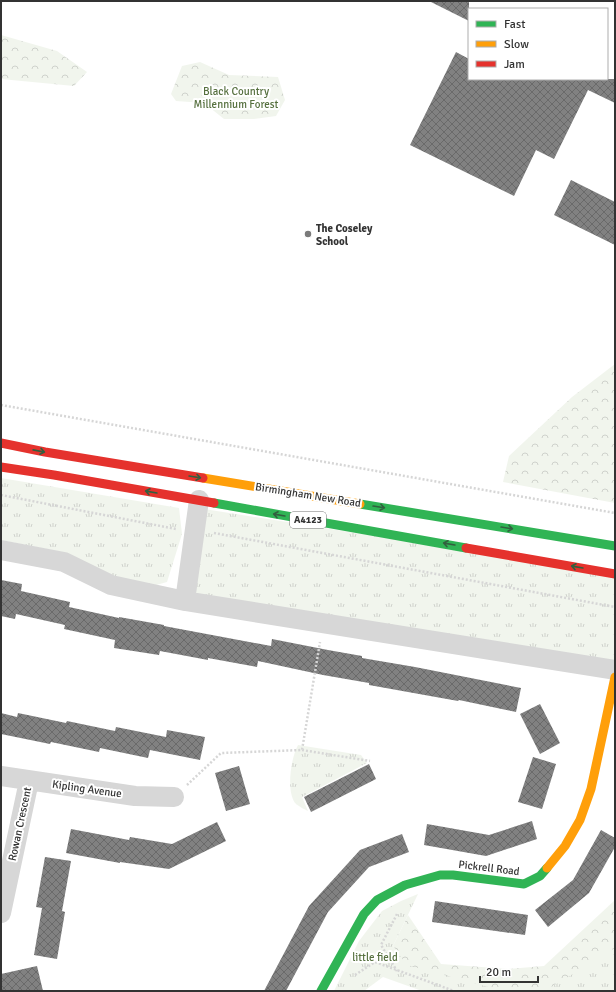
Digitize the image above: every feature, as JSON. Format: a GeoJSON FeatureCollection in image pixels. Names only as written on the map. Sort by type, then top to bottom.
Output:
{"type":"FeatureCollection","features":[{"type":"Feature","properties":{"kind":"main road","name":"Birmingham New Road"},"geometry":{"type":"LineString","coordinates":[[1,443],[45,452],[615,546]]}},
{"type":"Feature","properties":{"kind":"main road","name":"A4123"},"geometry":{"type":"LineString","coordinates":[[1,467],[199,500],[615,574]]}},
{"type":"Feature","properties":{"kind":"main road","name":"Pickrell Road"},"geometry":{"type":"LineString","coordinates":[[321,991],[364,914],[377,900],[405,885],[440,875],[453,875],[524,884],[540,876],[565,846],[580,820],[591,789],[615,677]]}},
{"type":"Feature","properties":{"kind":"street"},"geometry":{"type":"LineString","coordinates":[[185,601],[199,500]]}},
{"type":"Feature","properties":{"kind":"street"},"geometry":{"type":"LineString","coordinates":[[1,550],[64,562],[111,585],[185,601],[615,670]]}},
{"type":"Feature","properties":{"kind":"street","name":"Kipling Avenue"},"geometry":{"type":"LineString","coordinates":[[1,776],[135,796],[174,797]]}},
{"type":"Feature","properties":{"kind":"street","name":"Rowan Crescent"},"geometry":{"type":"LineString","coordinates":[[1,913],[29,781]]}},
{"type":"Feature","properties":{"kind":"path"},"geometry":{"type":"LineString","coordinates":[[1,405],[615,513]]}},
{"type":"Feature","properties":{"kind":"path"},"geometry":{"type":"LineString","coordinates":[[1,495],[177,530],[194,530],[615,607]]}},
{"type":"Feature","properties":{"kind":"path"},"geometry":{"type":"LineString","coordinates":[[302,750],[323,623]]}},
{"type":"Feature","properties":{"kind":"path"},"geometry":{"type":"LineString","coordinates":[[174,797],[221,753],[302,750],[370,761]]}},
{"type":"Feature","properties":{"kind":"path"},"geometry":{"type":"LineString","coordinates":[[397,971],[381,945],[398,910]]}},
{"type":"Feature","properties":{"kind":"path"},"geometry":{"type":"LineString","coordinates":[[328,977],[356,975],[375,962],[454,991]]}},
{"type":"Feature","properties":{"kind":"green space"},"geometry":{"type":"Polygon","coordinates":[[[1,35],[57,51],[87,72],[74,86],[1,79],[1,35]]]}},
{"type":"Feature","properties":{"kind":"green space","name":"Black Country Millennium Forest"},"geometry":{"type":"Polygon","coordinates":[[[200,62],[229,75],[278,77],[285,100],[276,116],[254,119],[224,119],[204,103],[176,101],[171,94],[182,66],[200,62]]]}},
{"type":"Feature","properties":{"kind":"green space"},"geometry":{"type":"Polygon","coordinates":[[[615,364],[615,503],[503,482],[509,456],[572,397],[615,364]]]}},
{"type":"Feature","properties":{"kind":"green space"},"geometry":{"type":"Polygon","coordinates":[[[1,478],[179,508],[182,534],[167,582],[149,587],[111,581],[51,550],[1,540],[1,478]]]}},
{"type":"Feature","properties":{"kind":"green space"},"geometry":{"type":"Polygon","coordinates":[[[198,508],[615,574],[615,670],[185,601],[198,508]]]}},
{"type":"Feature","properties":{"kind":"green space"},"geometry":{"type":"Polygon","coordinates":[[[298,745],[361,755],[367,763],[302,797],[308,811],[295,803],[292,797],[290,774],[293,758],[298,745]]]}},
{"type":"Feature","properties":{"kind":"green space","name":"little field"},"geometry":{"type":"Polygon","coordinates":[[[418,894],[393,946],[407,965],[503,991],[422,991],[383,977],[364,991],[334,991],[359,941],[382,911],[418,894]]]}},
{"type":"Feature","properties":{"kind":"green space"},"geometry":{"type":"Polygon","coordinates":[[[615,900],[615,961],[561,991],[473,991],[406,970],[393,946],[408,915],[441,964],[508,969],[544,966],[615,900]]]}},
{"type":"Feature","properties":{"kind":"green space"},"geometry":{"type":"Polygon","coordinates":[[[615,948],[615,991],[545,991],[615,948]]]}},
{"type":"Feature","properties":{"kind":"building"},"geometry":{"type":"Polygon","coordinates":[[[429,1],[469,1],[468,20],[429,1]]]}},
{"type":"Feature","properties":{"kind":"building"},"geometry":{"type":"Polygon","coordinates":[[[456,52],[468,58],[468,80],[615,79],[615,103],[588,90],[554,159],[536,150],[514,196],[410,145],[456,52]]]}},
{"type":"Feature","properties":{"kind":"building"},"geometry":{"type":"Polygon","coordinates":[[[571,180],[615,202],[615,245],[554,215],[571,180]]]}},
{"type":"Feature","properties":{"kind":"building"},"geometry":{"type":"Polygon","coordinates":[[[1,580],[22,584],[21,591],[70,602],[69,607],[119,618],[164,625],[271,646],[272,639],[362,656],[362,658],[521,688],[516,712],[459,700],[369,685],[369,683],[258,661],[257,667],[160,651],[159,655],[114,648],[115,640],[64,629],[65,625],[16,614],[15,619],[1,616],[1,580]]]}},
{"type":"Feature","properties":{"kind":"building"},"geometry":{"type":"Polygon","coordinates":[[[540,704],[560,743],[540,754],[520,714],[540,704]]]}},
{"type":"Feature","properties":{"kind":"building"},"geometry":{"type":"Polygon","coordinates":[[[1,713],[17,717],[18,713],[115,731],[116,727],[166,737],[167,730],[205,737],[200,760],[150,750],[148,758],[100,748],[99,752],[1,734],[1,713]]]}},
{"type":"Feature","properties":{"kind":"building"},"geometry":{"type":"Polygon","coordinates":[[[533,757],[556,764],[542,809],[518,802],[533,757]]]}},
{"type":"Feature","properties":{"kind":"building"},"geometry":{"type":"Polygon","coordinates":[[[369,764],[376,779],[311,812],[304,797],[369,764]]]}},
{"type":"Feature","properties":{"kind":"building"},"geometry":{"type":"Polygon","coordinates":[[[239,766],[250,804],[226,811],[215,773],[239,766]]]}},
{"type":"Feature","properties":{"kind":"building"},"geometry":{"type":"Polygon","coordinates":[[[532,821],[537,839],[486,856],[424,845],[427,824],[489,835],[532,821]]]}},
{"type":"Feature","properties":{"kind":"building"},"geometry":{"type":"Polygon","coordinates":[[[217,822],[226,841],[169,869],[120,863],[66,853],[71,829],[129,840],[130,837],[172,844],[217,822]]]}},
{"type":"Feature","properties":{"kind":"building"},"geometry":{"type":"Polygon","coordinates":[[[601,830],[615,838],[615,847],[589,893],[548,927],[535,910],[573,880],[601,830]]]}},
{"type":"Feature","properties":{"kind":"building"},"geometry":{"type":"Polygon","coordinates":[[[402,834],[409,852],[369,867],[328,912],[286,991],[264,991],[309,906],[360,850],[402,834]]]}},
{"type":"Feature","properties":{"kind":"building"},"geometry":{"type":"Polygon","coordinates":[[[45,857],[71,861],[62,911],[65,912],[57,959],[34,955],[42,908],[36,907],[45,857]]]}},
{"type":"Feature","properties":{"kind":"building"},"geometry":{"type":"Polygon","coordinates":[[[435,901],[528,915],[525,935],[432,922],[435,901]]]}},
{"type":"Feature","properties":{"kind":"building"},"geometry":{"type":"Polygon","coordinates":[[[37,966],[43,991],[1,991],[1,974],[37,966]]]}},
{"type":"Feature","properties":{"kind":"traffic: fast"},"geometry":{"type":"LineString","coordinates":[[214,503],[466,548]]}},
{"type":"Feature","properties":{"kind":"traffic: fast"},"geometry":{"type":"LineString","coordinates":[[360,504],[615,546]]}},
{"type":"Feature","properties":{"kind":"traffic: fast"},"geometry":{"type":"LineString","coordinates":[[321,991],[364,914],[377,900],[405,885],[440,875],[453,875],[524,884],[540,876],[547,868]]}},
{"type":"Feature","properties":{"kind":"traffic: slow"},"geometry":{"type":"LineString","coordinates":[[203,478],[360,504]]}},
{"type":"Feature","properties":{"kind":"traffic: slow"},"geometry":{"type":"LineString","coordinates":[[547,868],[565,846],[580,820],[591,789],[615,677]]}},
{"type":"Feature","properties":{"kind":"traffic: jam"},"geometry":{"type":"LineString","coordinates":[[1,443],[45,452],[203,478]]}},
{"type":"Feature","properties":{"kind":"traffic: jam"},"geometry":{"type":"LineString","coordinates":[[1,467],[214,503]]}},
{"type":"Feature","properties":{"kind":"traffic: jam"},"geometry":{"type":"LineString","coordinates":[[466,548],[615,574]]}},
{"type":"Feature","properties":{"kind":"place","name":"The Coseley School"},"geometry":{"type":"Point","coordinates":[308,234]}}]}
